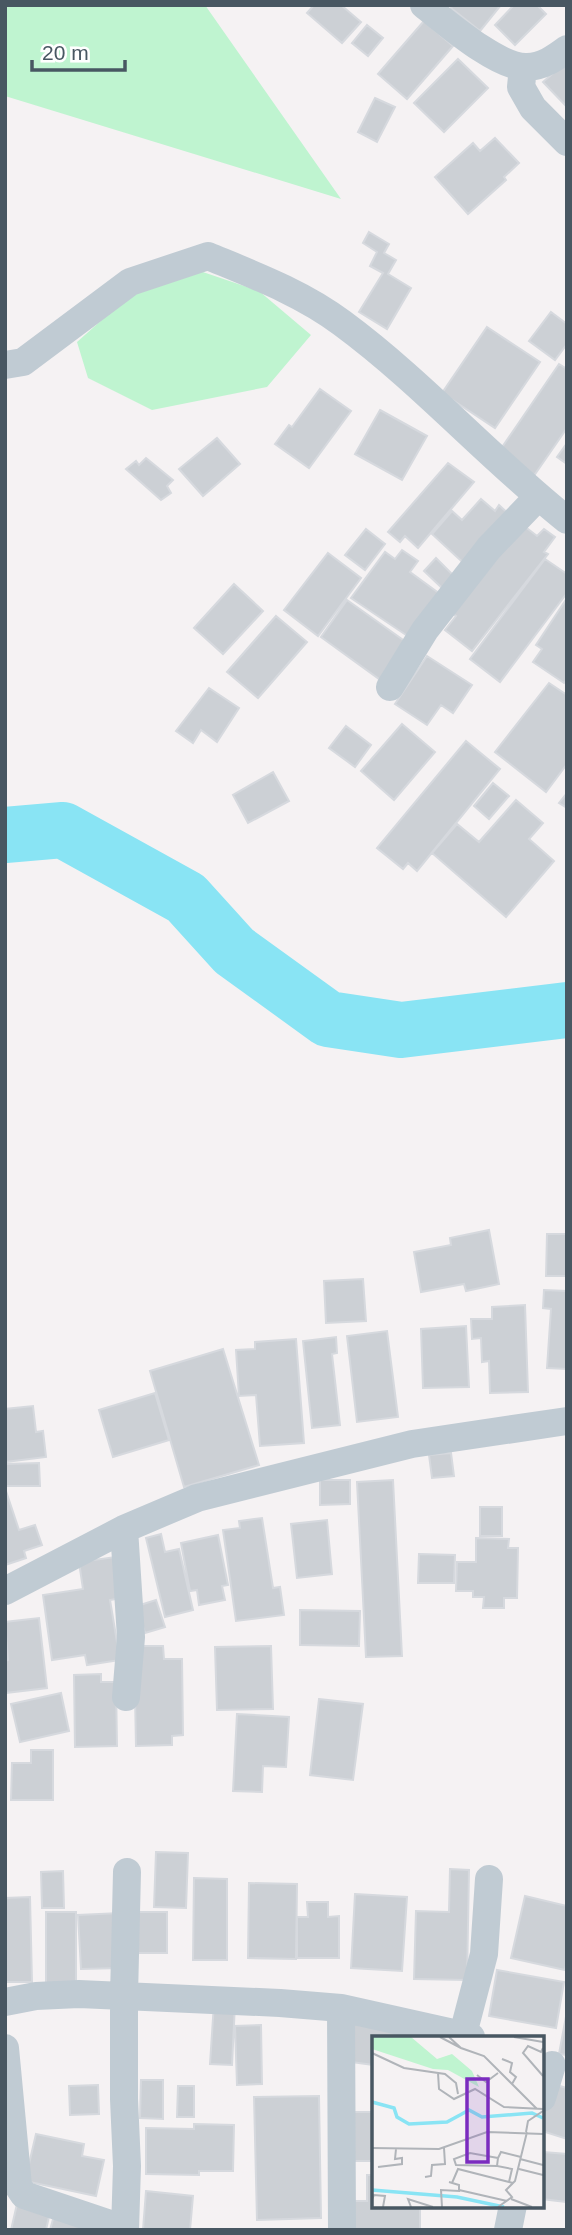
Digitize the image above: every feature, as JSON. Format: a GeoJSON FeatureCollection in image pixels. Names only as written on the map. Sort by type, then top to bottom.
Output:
{"type":"FeatureCollection","features":[{"type":"Feature","properties":{"kind":"street"},"geometry":{"type":"LineString","coordinates":[[424,5],[493,56],[513,66],[544,63],[567,50]]}},
{"type":"Feature","properties":{"kind":"street"},"geometry":{"type":"LineString","coordinates":[[523,67],[521,87],[533,108],[567,142]]}},
{"type":"Feature","properties":{"kind":"street"},"geometry":{"type":"LineString","coordinates":[[5,365],[23,362],[130,282],[208,256],[277,285],[341,322],[436,402],[538,497],[567,520]]}},
{"type":"Feature","properties":{"kind":"street"},"geometry":{"type":"LineString","coordinates":[[390,687],[441,609],[489,548],[538,497]]}},
{"type":"Feature","properties":{"kind":"street"},"geometry":{"type":"LineString","coordinates":[[5,1591],[124,1529],[197,1498],[412,1444],[567,1421]]}},
{"type":"Feature","properties":{"kind":"street"},"geometry":{"type":"LineString","coordinates":[[124,1529],[131,1637],[126,1697]]}},
{"type":"Feature","properties":{"kind":"street"},"geometry":{"type":"LineString","coordinates":[[5,2048],[18,2186],[24,2195],[125,2229],[127,2166],[124,1996],[127,1872]]}},
{"type":"Feature","properties":{"kind":"street"},"geometry":{"type":"LineString","coordinates":[[5,2001],[36,1996],[228,1999],[341,2008],[467,2036],[484,1955],[489,1879]]}},
{"type":"Feature","properties":{"kind":"street"},"geometry":{"type":"LineString","coordinates":[[341,2008],[342,2230]]}},
{"type":"Feature","properties":{"kind":"street"},"geometry":{"type":"LineString","coordinates":[[544,2093],[554,2066]]}},
{"type":"Feature","properties":{"kind":"street"},"geometry":{"type":"LineString","coordinates":[[508,2230],[513,2207]]}},
{"type":"Feature","properties":{"kind":"green space"},"geometry":{"type":"Polygon","coordinates":[[[5,5],[205,5],[341,199],[5,96],[5,5]]]}},
{"type":"Feature","properties":{"kind":"green space"},"geometry":{"type":"Polygon","coordinates":[[[191,268],[259,291],[311,335],[267,387],[152,410],[88,378],[77,342],[139,287],[191,268]]]}},
{"type":"Feature","properties":{"kind":"building"},"geometry":{"type":"Polygon","coordinates":[[[314,5],[341,5],[361,22],[342,43],[307,13],[314,5]]]}},
{"type":"Feature","properties":{"kind":"building"},"geometry":{"type":"Polygon","coordinates":[[[453,5],[501,5],[480,31],[451,8],[453,5]]]}},
{"type":"Feature","properties":{"kind":"building"},"geometry":{"type":"Polygon","coordinates":[[[514,5],[537,5],[546,14],[515,45],[495,25],[514,5]]]}},
{"type":"Feature","properties":{"kind":"building"},"geometry":{"type":"Polygon","coordinates":[[[424,21],[453,46],[407,99],[378,74],[424,21]]]}},
{"type":"Feature","properties":{"kind":"building"},"geometry":{"type":"Polygon","coordinates":[[[367,25],[383,38],[368,56],[352,43],[367,25]]]}},
{"type":"Feature","properties":{"kind":"building"},"geometry":{"type":"Polygon","coordinates":[[[458,59],[488,88],[444,132],[414,103],[458,59]]]}},
{"type":"Feature","properties":{"kind":"building"},"geometry":{"type":"Polygon","coordinates":[[[567,61],[567,107],[543,82],[567,61]]]}},
{"type":"Feature","properties":{"kind":"building"},"geometry":{"type":"Polygon","coordinates":[[[375,98],[395,107],[377,142],[358,132],[375,98]]]}},
{"type":"Feature","properties":{"kind":"building"},"geometry":{"type":"Polygon","coordinates":[[[495,138],[519,163],[504,177],[506,180],[468,214],[435,177],[473,143],[480,151],[495,138]]]}},
{"type":"Feature","properties":{"kind":"building"},"geometry":{"type":"Polygon","coordinates":[[[369,232],[389,244],[384,253],[396,260],[388,274],[411,288],[387,329],[359,312],[383,273],[370,266],[377,252],[363,243],[369,232]]]}},
{"type":"Feature","properties":{"kind":"building"},"geometry":{"type":"Polygon","coordinates":[[[551,312],[567,324],[567,344],[555,360],[529,341],[551,312]]]}},
{"type":"Feature","properties":{"kind":"building"},"geometry":{"type":"Polygon","coordinates":[[[487,327],[540,362],[495,428],[442,393],[487,327]]]}},
{"type":"Feature","properties":{"kind":"building"},"geometry":{"type":"Polygon","coordinates":[[[559,364],[567,369],[567,428],[533,477],[498,453],[559,364]]]}},
{"type":"Feature","properties":{"kind":"building"},"geometry":{"type":"Polygon","coordinates":[[[320,389],[351,411],[309,468],[275,444],[289,425],[292,427],[320,389]]]}},
{"type":"Feature","properties":{"kind":"building"},"geometry":{"type":"Polygon","coordinates":[[[380,410],[427,436],[402,480],[355,454],[380,410]]]}},
{"type":"Feature","properties":{"kind":"building"},"geometry":{"type":"Polygon","coordinates":[[[217,438],[240,464],[203,496],[179,469],[217,438]]]}},
{"type":"Feature","properties":{"kind":"building"},"geometry":{"type":"Polygon","coordinates":[[[567,443],[567,464],[557,457],[567,443]]]}},
{"type":"Feature","properties":{"kind":"building"},"geometry":{"type":"Polygon","coordinates":[[[146,458],[173,480],[167,486],[171,493],[161,500],[126,469],[136,461],[139,465],[146,458]]]}},
{"type":"Feature","properties":{"kind":"building"},"geometry":{"type":"Polygon","coordinates":[[[448,463],[474,482],[418,548],[405,536],[400,542],[388,532],[448,463]]]}},
{"type":"Feature","properties":{"kind":"building"},"geometry":{"type":"Polygon","coordinates":[[[481,499],[495,511],[499,505],[513,518],[469,568],[432,534],[452,511],[462,520],[481,499]]]}},
{"type":"Feature","properties":{"kind":"building"},"geometry":{"type":"Polygon","coordinates":[[[519,522],[537,536],[544,529],[555,537],[544,552],[548,554],[472,651],[445,630],[456,616],[449,611],[519,522]]]}},
{"type":"Feature","properties":{"kind":"building"},"geometry":{"type":"Polygon","coordinates":[[[366,529],[385,544],[365,570],[345,555],[366,529]]]}},
{"type":"Feature","properties":{"kind":"building"},"geometry":{"type":"Polygon","coordinates":[[[402,550],[418,561],[410,572],[440,594],[409,637],[351,598],[385,552],[395,559],[402,550]]]}},
{"type":"Feature","properties":{"kind":"building"},"geometry":{"type":"Polygon","coordinates":[[[328,553],[361,578],[318,636],[284,610],[328,553]]]}},
{"type":"Feature","properties":{"kind":"building"},"geometry":{"type":"Polygon","coordinates":[[[436,558],[454,576],[442,588],[424,571],[436,558]]]}},
{"type":"Feature","properties":{"kind":"building"},"geometry":{"type":"Polygon","coordinates":[[[545,559],[567,574],[567,593],[500,682],[470,659],[545,559]]]}},
{"type":"Feature","properties":{"kind":"building"},"geometry":{"type":"Polygon","coordinates":[[[234,584],[263,611],[223,654],[194,628],[234,584]]]}},
{"type":"Feature","properties":{"kind":"building"},"geometry":{"type":"Polygon","coordinates":[[[567,598],[567,679],[564,683],[533,662],[542,649],[536,645],[567,598]]]}},
{"type":"Feature","properties":{"kind":"building"},"geometry":{"type":"Polygon","coordinates":[[[347,600],[413,647],[386,684],[321,637],[347,600]]]}},
{"type":"Feature","properties":{"kind":"building"},"geometry":{"type":"Polygon","coordinates":[[[276,616],[307,642],[258,698],[227,672],[276,616]]]}},
{"type":"Feature","properties":{"kind":"building"},"geometry":{"type":"Polygon","coordinates":[[[427,656],[472,685],[453,713],[441,705],[427,725],[395,704],[427,656]]]}},
{"type":"Feature","properties":{"kind":"building"},"geometry":{"type":"Polygon","coordinates":[[[549,683],[567,695],[567,764],[546,792],[495,752],[549,683]]]}},
{"type":"Feature","properties":{"kind":"building"},"geometry":{"type":"Polygon","coordinates":[[[209,688],[239,708],[217,742],[201,730],[193,743],[176,731],[209,688]]]}},
{"type":"Feature","properties":{"kind":"building"},"geometry":{"type":"Polygon","coordinates":[[[402,724],[435,752],[394,800],[361,771],[402,724]]]}},
{"type":"Feature","properties":{"kind":"building"},"geometry":{"type":"Polygon","coordinates":[[[346,726],[371,745],[355,767],[329,748],[346,726]]]}},
{"type":"Feature","properties":{"kind":"building"},"geometry":{"type":"Polygon","coordinates":[[[466,741],[500,769],[417,871],[408,863],[403,869],[377,848],[466,741]]]}},
{"type":"Feature","properties":{"kind":"building"},"geometry":{"type":"Polygon","coordinates":[[[273,772],[289,801],[248,823],[233,795],[273,772]]]}},
{"type":"Feature","properties":{"kind":"building"},"geometry":{"type":"Polygon","coordinates":[[[493,783],[509,796],[489,819],[474,806],[493,783]]]}},
{"type":"Feature","properties":{"kind":"building"},"geometry":{"type":"Polygon","coordinates":[[[567,793],[567,808],[559,803],[567,793]]]}},
{"type":"Feature","properties":{"kind":"building"},"geometry":{"type":"Polygon","coordinates":[[[516,800],[543,823],[529,839],[554,861],[506,917],[432,853],[457,824],[479,842],[516,800]]]}},
{"type":"Feature","properties":{"kind":"building"},"geometry":{"type":"Polygon","coordinates":[[[489,1230],[499,1284],[466,1291],[464,1284],[421,1292],[414,1252],[451,1245],[450,1238],[489,1230]]]}},
{"type":"Feature","properties":{"kind":"building"},"geometry":{"type":"Polygon","coordinates":[[[547,1234],[567,1234],[567,1276],[546,1276],[547,1234]]]}},
{"type":"Feature","properties":{"kind":"building"},"geometry":{"type":"Polygon","coordinates":[[[363,1279],[366,1321],[326,1323],[324,1281],[363,1279]]]}},
{"type":"Feature","properties":{"kind":"building"},"geometry":{"type":"Polygon","coordinates":[[[544,1290],[567,1291],[567,1369],[547,1368],[551,1309],[543,1308],[544,1290]]]}},
{"type":"Feature","properties":{"kind":"building"},"geometry":{"type":"Polygon","coordinates":[[[525,1305],[528,1392],[490,1393],[489,1361],[482,1362],[481,1338],[472,1339],[471,1319],[492,1319],[492,1307],[525,1305]]]}},
{"type":"Feature","properties":{"kind":"building"},"geometry":{"type":"Polygon","coordinates":[[[466,1326],[469,1387],[423,1388],[421,1329],[466,1326]]]}},
{"type":"Feature","properties":{"kind":"building"},"geometry":{"type":"Polygon","coordinates":[[[387,1331],[398,1417],[357,1422],[347,1336],[387,1331]]]}},
{"type":"Feature","properties":{"kind":"building"},"geometry":{"type":"Polygon","coordinates":[[[336,1337],[337,1353],[332,1354],[340,1425],[312,1428],[303,1341],[336,1337]]]}},
{"type":"Feature","properties":{"kind":"building"},"geometry":{"type":"Polygon","coordinates":[[[296,1339],[304,1443],[260,1446],[256,1395],[239,1396],[236,1350],[255,1349],[255,1342],[296,1339]]]}},
{"type":"Feature","properties":{"kind":"building"},"geometry":{"type":"Polygon","coordinates":[[[223,1349],[259,1465],[184,1487],[150,1371],[223,1349]]]}},
{"type":"Feature","properties":{"kind":"building"},"geometry":{"type":"Polygon","coordinates":[[[155,1393],[169,1440],[113,1457],[99,1410],[155,1393]]]}},
{"type":"Feature","properties":{"kind":"building"},"geometry":{"type":"Polygon","coordinates":[[[33,1406],[36,1432],[43,1431],[46,1457],[5,1462],[5,1409],[33,1406]]]}},
{"type":"Feature","properties":{"kind":"building"},"geometry":{"type":"Polygon","coordinates":[[[451,1453],[454,1476],[432,1478],[429,1455],[451,1453]]]}},
{"type":"Feature","properties":{"kind":"building"},"geometry":{"type":"Polygon","coordinates":[[[39,1463],[40,1486],[5,1486],[5,1464],[39,1463]]]}},
{"type":"Feature","properties":{"kind":"building"},"geometry":{"type":"Polygon","coordinates":[[[320,1480],[350,1480],[350,1504],[320,1505],[320,1480]]]}},
{"type":"Feature","properties":{"kind":"building"},"geometry":{"type":"Polygon","coordinates":[[[393,1480],[402,1656],[366,1657],[357,1482],[393,1480]]]}},
{"type":"Feature","properties":{"kind":"building"},"geometry":{"type":"Polygon","coordinates":[[[6,1491],[19,1530],[35,1525],[42,1545],[24,1551],[26,1558],[5,1565],[6,1491]]]}},
{"type":"Feature","properties":{"kind":"building"},"geometry":{"type":"Polygon","coordinates":[[[480,1507],[502,1507],[502,1536],[480,1536],[480,1507]]]}},
{"type":"Feature","properties":{"kind":"building"},"geometry":{"type":"Polygon","coordinates":[[[262,1518],[273,1588],[280,1587],[284,1615],[236,1621],[223,1530],[240,1528],[239,1521],[262,1518]]]}},
{"type":"Feature","properties":{"kind":"building"},"geometry":{"type":"Polygon","coordinates":[[[327,1520],[332,1574],[297,1578],[291,1524],[327,1520]]]}},
{"type":"Feature","properties":{"kind":"building"},"geometry":{"type":"Polygon","coordinates":[[[161,1534],[165,1552],[179,1549],[193,1610],[165,1617],[146,1538],[161,1534]]]}},
{"type":"Feature","properties":{"kind":"building"},"geometry":{"type":"Polygon","coordinates":[[[218,1535],[228,1585],[222,1586],[225,1600],[199,1605],[197,1590],[190,1591],[181,1543],[218,1535]]]}},
{"type":"Feature","properties":{"kind":"building"},"geometry":{"type":"Polygon","coordinates":[[[476,1538],[509,1539],[508,1548],[518,1548],[517,1598],[504,1598],[504,1608],[483,1608],[484,1597],[473,1597],[473,1591],[456,1591],[457,1562],[476,1562],[476,1538]]]}},
{"type":"Feature","properties":{"kind":"building"},"geometry":{"type":"Polygon","coordinates":[[[419,1554],[455,1555],[454,1583],[418,1583],[419,1554]]]}},
{"type":"Feature","properties":{"kind":"building"},"geometry":{"type":"Polygon","coordinates":[[[115,1557],[122,1598],[110,1600],[120,1660],[87,1665],[85,1655],[52,1660],[43,1595],[83,1589],[79,1562],[115,1557]]]}},
{"type":"Feature","properties":{"kind":"building"},"geometry":{"type":"Polygon","coordinates":[[[156,1600],[165,1627],[145,1633],[137,1606],[156,1600]]]}},
{"type":"Feature","properties":{"kind":"building"},"geometry":{"type":"Polygon","coordinates":[[[300,1610],[360,1611],[359,1646],[300,1645],[300,1610]]]}},
{"type":"Feature","properties":{"kind":"building"},"geometry":{"type":"Polygon","coordinates":[[[39,1618],[47,1688],[5,1693],[5,1661],[8,1660],[5,1622],[39,1618]]]}},
{"type":"Feature","properties":{"kind":"building"},"geometry":{"type":"Polygon","coordinates":[[[134,1646],[163,1646],[164,1659],[182,1659],[183,1735],[172,1736],[172,1745],[136,1746],[134,1646]]]}},
{"type":"Feature","properties":{"kind":"building"},"geometry":{"type":"Polygon","coordinates":[[[271,1646],[273,1709],[217,1710],[215,1647],[271,1646]]]}},
{"type":"Feature","properties":{"kind":"building"},"geometry":{"type":"Polygon","coordinates":[[[101,1674],[101,1682],[116,1682],[117,1746],[75,1747],[74,1675],[101,1674]]]}},
{"type":"Feature","properties":{"kind":"building"},"geometry":{"type":"Polygon","coordinates":[[[61,1693],[69,1731],[20,1742],[11,1704],[61,1693]]]}},
{"type":"Feature","properties":{"kind":"building"},"geometry":{"type":"Polygon","coordinates":[[[319,1699],[363,1704],[353,1780],[310,1775],[319,1699]]]}},
{"type":"Feature","properties":{"kind":"building"},"geometry":{"type":"Polygon","coordinates":[[[237,1714],[289,1717],[286,1767],[263,1766],[262,1792],[233,1791],[237,1714]]]}},
{"type":"Feature","properties":{"kind":"building"},"geometry":{"type":"Polygon","coordinates":[[[31,1750],[53,1750],[53,1800],[11,1800],[12,1763],[31,1763],[31,1750]]]}},
{"type":"Feature","properties":{"kind":"building"},"geometry":{"type":"Polygon","coordinates":[[[156,1852],[188,1853],[186,1908],[154,1907],[156,1852]]]}},
{"type":"Feature","properties":{"kind":"building"},"geometry":{"type":"Polygon","coordinates":[[[450,1869],[469,1870],[467,1980],[414,1979],[416,1911],[449,1912],[450,1869]]]}},
{"type":"Feature","properties":{"kind":"building"},"geometry":{"type":"Polygon","coordinates":[[[63,1871],[64,1908],[42,1908],[41,1872],[63,1871]]]}},
{"type":"Feature","properties":{"kind":"building"},"geometry":{"type":"Polygon","coordinates":[[[194,1878],[227,1879],[227,1960],[193,1960],[194,1878]]]}},
{"type":"Feature","properties":{"kind":"building"},"geometry":{"type":"Polygon","coordinates":[[[249,1883],[297,1884],[296,1959],[248,1958],[249,1883]]]}},
{"type":"Feature","properties":{"kind":"building"},"geometry":{"type":"Polygon","coordinates":[[[355,1894],[407,1897],[402,1971],[351,1968],[355,1894]]]}},
{"type":"Feature","properties":{"kind":"building"},"geometry":{"type":"Polygon","coordinates":[[[525,1896],[567,1906],[565,1970],[511,1958],[525,1896]]]}},
{"type":"Feature","properties":{"kind":"building"},"geometry":{"type":"Polygon","coordinates":[[[30,1897],[32,1982],[5,1982],[5,1898],[30,1897]]]}},
{"type":"Feature","properties":{"kind":"building"},"geometry":{"type":"Polygon","coordinates":[[[307,1902],[328,1902],[328,1917],[339,1916],[339,1958],[297,1958],[297,1917],[308,1917],[307,1902]]]}},
{"type":"Feature","properties":{"kind":"building"},"geometry":{"type":"Polygon","coordinates":[[[46,1912],[76,1912],[76,1983],[46,1983],[46,1912]]]}},
{"type":"Feature","properties":{"kind":"building"},"geometry":{"type":"Polygon","coordinates":[[[138,1912],[167,1912],[167,1953],[138,1953],[138,1912]]]}},
{"type":"Feature","properties":{"kind":"building"},"geometry":{"type":"Polygon","coordinates":[[[120,1913],[122,1968],[81,1969],[78,1915],[120,1913]]]}},
{"type":"Feature","properties":{"kind":"building"},"geometry":{"type":"Polygon","coordinates":[[[497,1970],[564,1982],[556,2028],[489,2016],[497,1970]]]}},
{"type":"Feature","properties":{"kind":"building"},"geometry":{"type":"Polygon","coordinates":[[[214,2003],[235,2004],[232,2065],[210,2064],[214,2003]]]}},
{"type":"Feature","properties":{"kind":"building"},"geometry":{"type":"Polygon","coordinates":[[[567,2011],[567,2055],[559,2054],[567,2011]]]}},
{"type":"Feature","properties":{"kind":"building"},"geometry":{"type":"Polygon","coordinates":[[[347,2020],[408,2026],[407,2036],[372,2036],[372,2065],[343,2061],[347,2020]]]}},
{"type":"Feature","properties":{"kind":"building"},"geometry":{"type":"Polygon","coordinates":[[[261,2025],[262,2084],[237,2085],[235,2026],[261,2025]]]}},
{"type":"Feature","properties":{"kind":"building"},"geometry":{"type":"Polygon","coordinates":[[[141,2080],[163,2080],[163,2119],[140,2118],[141,2080]]]}},
{"type":"Feature","properties":{"kind":"building"},"geometry":{"type":"Polygon","coordinates":[[[549,2083],[567,2088],[567,2139],[544,2132],[544,2098],[549,2083]]]}},
{"type":"Feature","properties":{"kind":"building"},"geometry":{"type":"Polygon","coordinates":[[[98,2085],[99,2114],[70,2115],[69,2086],[98,2085]]]}},
{"type":"Feature","properties":{"kind":"building"},"geometry":{"type":"Polygon","coordinates":[[[178,2086],[194,2086],[194,2117],[177,2117],[178,2086]]]}},
{"type":"Feature","properties":{"kind":"building"},"geometry":{"type":"Polygon","coordinates":[[[319,2096],[321,2218],[257,2220],[254,2097],[319,2096]]]}},
{"type":"Feature","properties":{"kind":"building"},"geometry":{"type":"Polygon","coordinates":[[[351,2112],[372,2112],[372,2161],[351,2161],[351,2112]]]}},
{"type":"Feature","properties":{"kind":"building"},"geometry":{"type":"Polygon","coordinates":[[[194,2124],[234,2125],[233,2171],[199,2171],[199,2175],[146,2174],[146,2128],[194,2129],[194,2124]]]}},
{"type":"Feature","properties":{"kind":"building"},"geometry":{"type":"Polygon","coordinates":[[[36,2134],[84,2144],[82,2156],[104,2160],[96,2196],[25,2181],[36,2134]]]}},
{"type":"Feature","properties":{"kind":"building"},"geometry":{"type":"Polygon","coordinates":[[[544,2152],[567,2154],[567,2202],[544,2199],[544,2152]]]}},
{"type":"Feature","properties":{"kind":"building"},"geometry":{"type":"Polygon","coordinates":[[[367,2175],[372,2175],[372,2207],[420,2207],[420,2230],[351,2230],[351,2201],[367,2201],[367,2175]]]}},
{"type":"Feature","properties":{"kind":"building"},"geometry":{"type":"Polygon","coordinates":[[[146,2191],[193,2196],[190,2230],[143,2230],[146,2191]]]}},
{"type":"Feature","properties":{"kind":"building"},"geometry":{"type":"Polygon","coordinates":[[[17,2204],[50,2212],[46,2230],[11,2230],[17,2204]]]}},
{"type":"Feature","properties":{"kind":"building"},"geometry":{"type":"Polygon","coordinates":[[[55,2212],[105,2230],[50,2230],[55,2212]]]}},
{"type":"Feature","properties":{"kind":"waterway"},"geometry":{"type":"LineString","coordinates":[[5,835],[63,830],[186,898],[234,951],[328,1019],[401,1030],[567,1010]]}}]}
